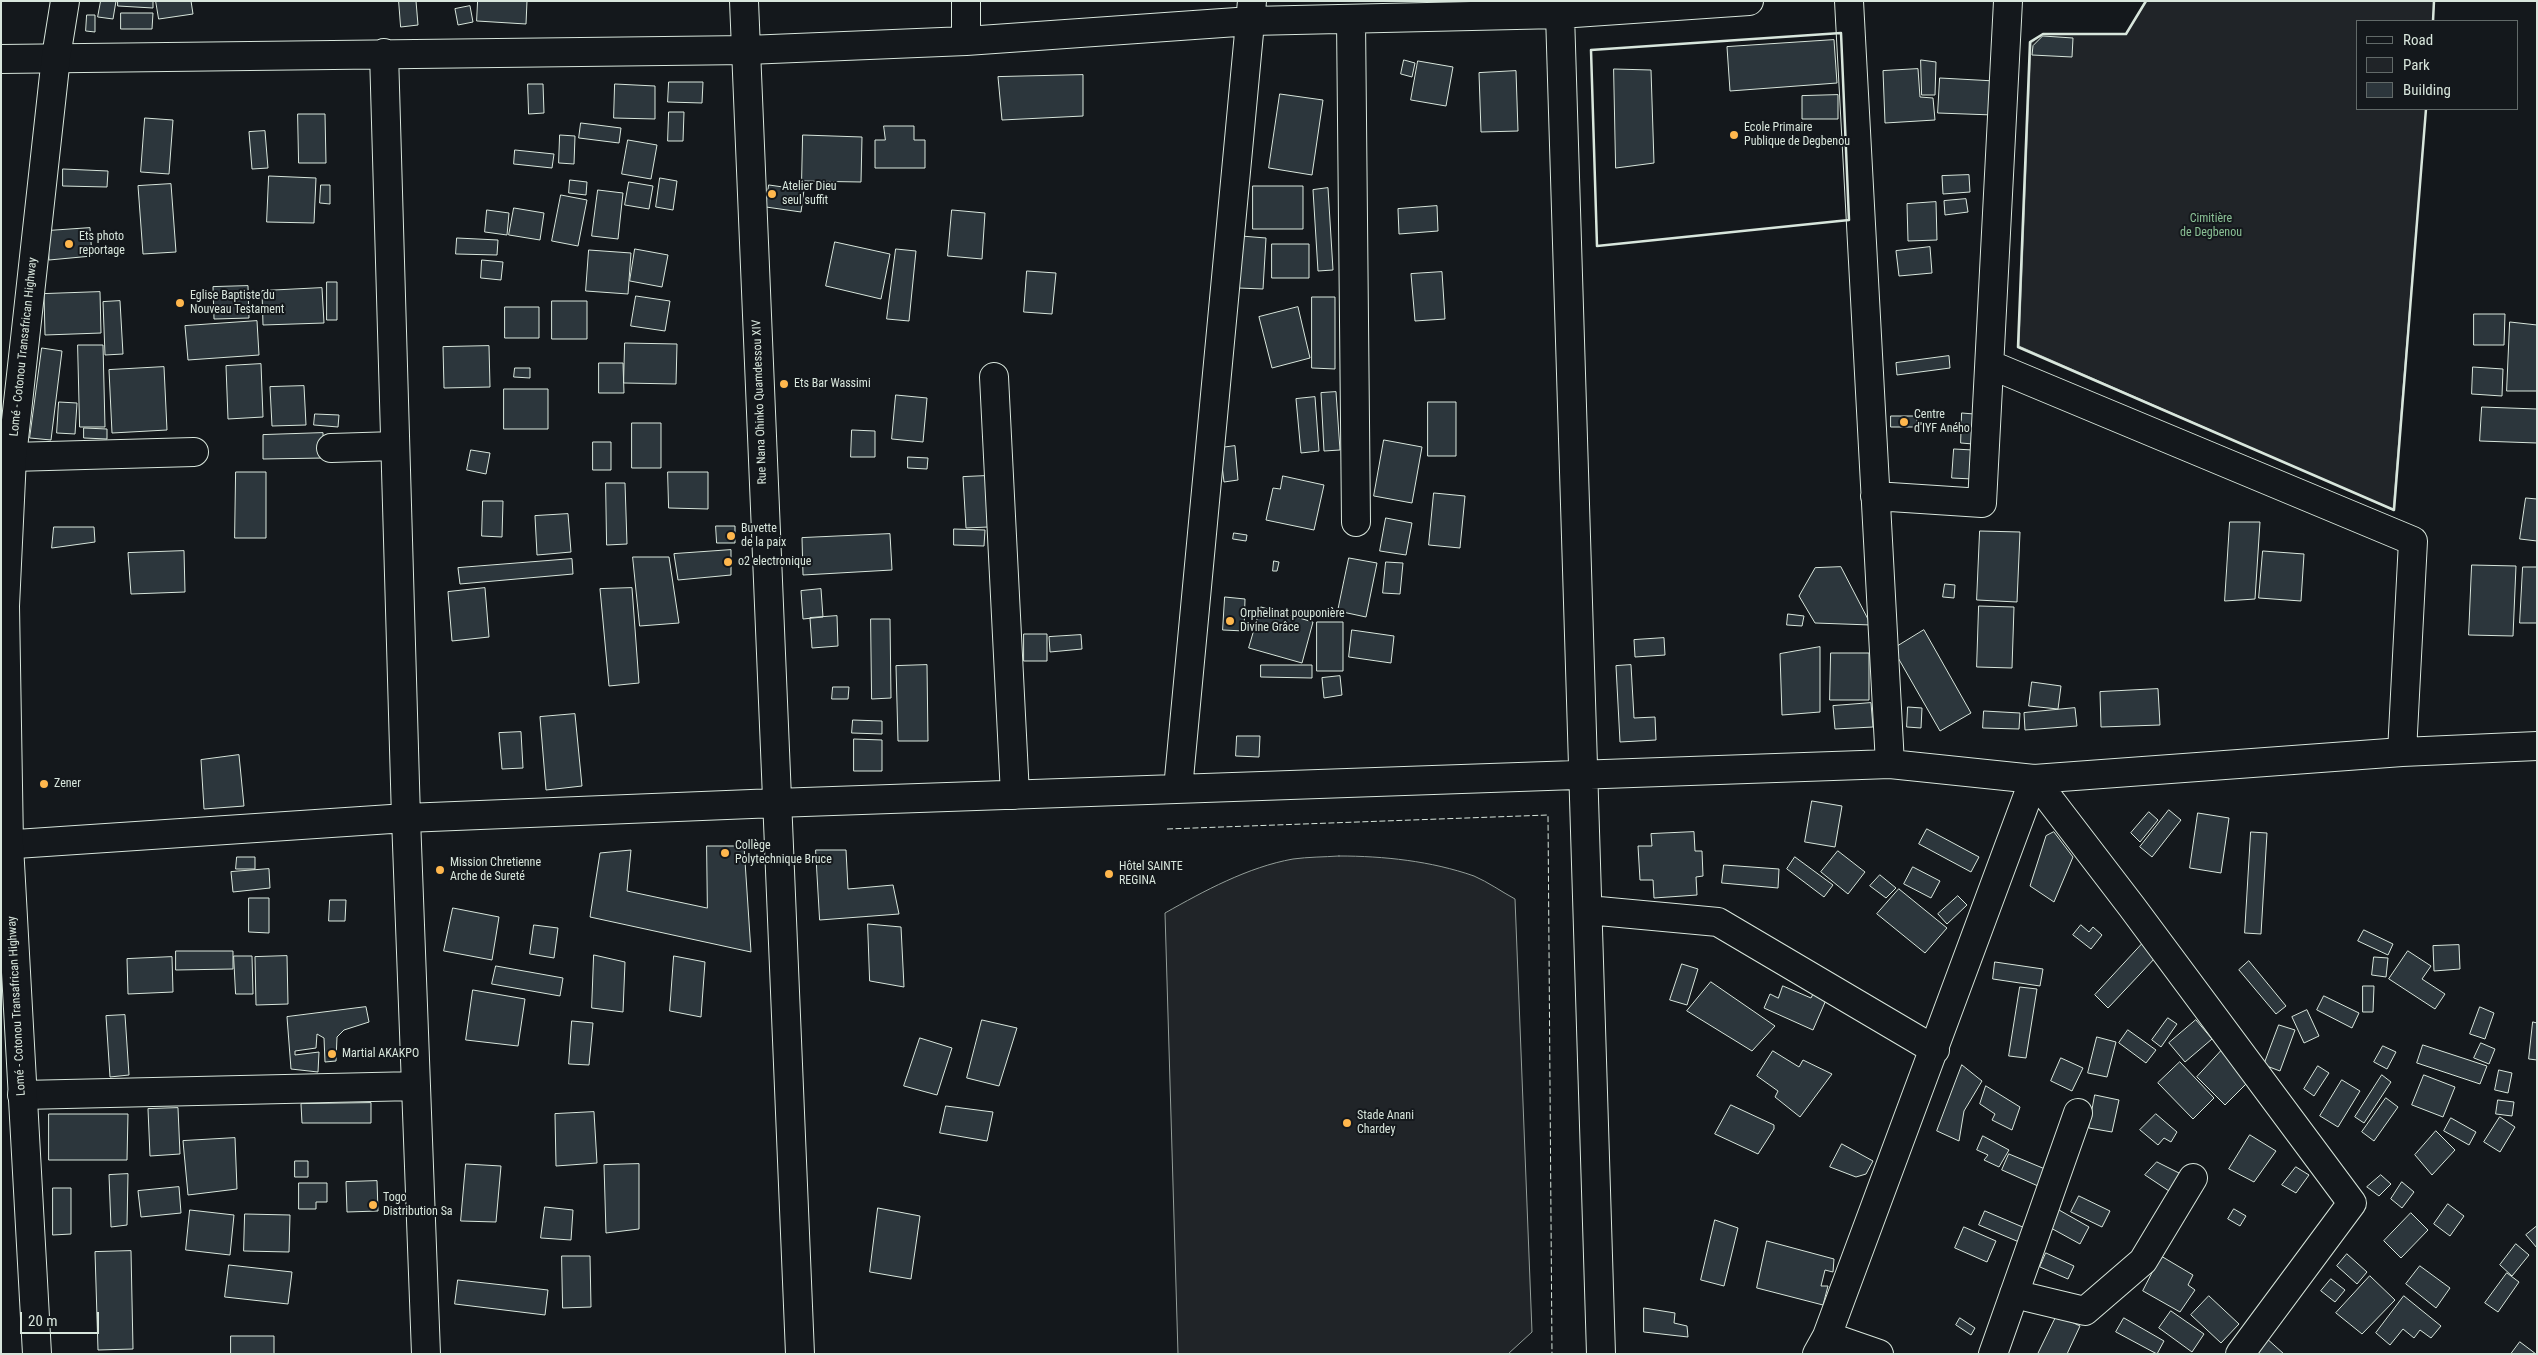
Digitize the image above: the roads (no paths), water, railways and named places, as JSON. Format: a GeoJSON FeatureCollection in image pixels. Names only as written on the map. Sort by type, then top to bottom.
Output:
{"type":"FeatureCollection","features":[{"type":"Feature","properties":{"kind":"main road","name":"Lomé - Cotonou Transafrican Highway"},"geometry":{"type":"LineString","coordinates":[[37,1354],[5,845],[4,541],[56,57],[65,1]]}},
{"type":"Feature","properties":{"kind":"main road","name":"Rue Nana Ohinko Quamdessou XIV"},"geometry":{"type":"LineString","coordinates":[[744,1],[800,1354]]}},
{"type":"Feature","properties":{"kind":"main road"},"geometry":{"type":"LineString","coordinates":[[966,1],[966,41]]}},
{"type":"Feature","properties":{"kind":"main road"},"geometry":{"type":"LineString","coordinates":[[1,59],[746,50],[966,41],[1252,11],[1351,19],[1559,8],[1748,1]]}},
{"type":"Feature","properties":{"kind":"main road"},"geometry":{"type":"LineString","coordinates":[[1849,1],[1890,764]]}},
{"type":"Feature","properties":{"kind":"main road"},"geometry":{"type":"LineString","coordinates":[[1875,496],[1982,503],[1991,365],[2008,1]]}},
{"type":"Feature","properties":{"kind":"main road"},"geometry":{"type":"LineString","coordinates":[[1559,8],[1601,1354]]}},
{"type":"Feature","properties":{"kind":"main road"},"geometry":{"type":"LineString","coordinates":[[1178,789],[1252,11]]}},
{"type":"Feature","properties":{"kind":"main road"},"geometry":{"type":"LineString","coordinates":[[1351,19],[1356,522]]}},
{"type":"Feature","properties":{"kind":"main road"},"geometry":{"type":"LineString","coordinates":[[384,53],[406,818],[426,1354]]}},
{"type":"Feature","properties":{"kind":"main road"},"geometry":{"type":"LineString","coordinates":[[1991,365],[2413,542],[2402,752]]}},
{"type":"Feature","properties":{"kind":"main road"},"geometry":{"type":"LineString","coordinates":[[994,378],[1015,795]]}},
{"type":"Feature","properties":{"kind":"main road"},"geometry":{"type":"LineString","coordinates":[[331,448],[396,446]]}},
{"type":"Feature","properties":{"kind":"main road"},"geometry":{"type":"LineString","coordinates":[[12,457],[194,452]]}},
{"type":"Feature","properties":{"kind":"main road"},"geometry":{"type":"LineString","coordinates":[[5,845],[406,818],[776,803],[1890,764],[2034,780],[2402,752],[2537,746]]}},
{"type":"Feature","properties":{"kind":"main road"},"geometry":{"type":"LineString","coordinates":[[1879,1354],[1822,1345],[1935,1050],[2034,780]]}},
{"type":"Feature","properties":{"kind":"main road"},"geometry":{"type":"LineString","coordinates":[[2034,780],[2132,907],[2352,1203],[2240,1354]]}},
{"type":"Feature","properties":{"kind":"main road"},"geometry":{"type":"LineString","coordinates":[[1588,910],[1718,922],[1935,1050]]}},
{"type":"Feature","properties":{"kind":"main road"},"geometry":{"type":"LineString","coordinates":[[22,1095],[416,1086]]}},
{"type":"Feature","properties":{"kind":"main road"},"geometry":{"type":"LineString","coordinates":[[1992,1354],[2078,1113]]}},
{"type":"Feature","properties":{"kind":"main road"},"geometry":{"type":"LineString","coordinates":[[2014,1294],[2085,1311],[2143,1261],[2193,1178]]}},
{"type":"Feature","properties":{"kind":"place","name":"Ecole Primaire Publique de Degbenou"},"geometry":{"type":"Point","coordinates":[1734,135]}},
{"type":"Feature","properties":{"kind":"place","name":"Atelier Dieu seul suffit"},"geometry":{"type":"Point","coordinates":[772,194]}},
{"type":"Feature","properties":{"kind":"place","name":"Ets photo reportage"},"geometry":{"type":"Point","coordinates":[69,244]}},
{"type":"Feature","properties":{"kind":"place","name":"Eglise Baptiste du Nouveau Testament"},"geometry":{"type":"Point","coordinates":[180,303]}},
{"type":"Feature","properties":{"kind":"place","name":"Ets Bar Wassimi"},"geometry":{"type":"Point","coordinates":[784,384]}},
{"type":"Feature","properties":{"kind":"place","name":"Centre d'IYF Aného"},"geometry":{"type":"Point","coordinates":[1904,422]}},
{"type":"Feature","properties":{"kind":"place","name":"Buvette de la paix"},"geometry":{"type":"Point","coordinates":[731,536]}},
{"type":"Feature","properties":{"kind":"place","name":"o2 electronique"},"geometry":{"type":"Point","coordinates":[728,562]}},
{"type":"Feature","properties":{"kind":"place","name":"Orphelinat pouponière Divine Grâce"},"geometry":{"type":"Point","coordinates":[1230,621]}},
{"type":"Feature","properties":{"kind":"place","name":"Zener"},"geometry":{"type":"Point","coordinates":[44,784]}},
{"type":"Feature","properties":{"kind":"place","name":"Collège Polytechnique Bruce"},"geometry":{"type":"Point","coordinates":[725,853]}},
{"type":"Feature","properties":{"kind":"place","name":"Mission Chretienne Arche de Sureté"},"geometry":{"type":"Point","coordinates":[440,870]}},
{"type":"Feature","properties":{"kind":"place","name":"Hôtel SAINTE REGINA"},"geometry":{"type":"Point","coordinates":[1109,874]}},
{"type":"Feature","properties":{"kind":"place","name":"Martial AKAKPO"},"geometry":{"type":"Point","coordinates":[332,1054]}},
{"type":"Feature","properties":{"kind":"place","name":"Stade Anani Chardey"},"geometry":{"type":"Point","coordinates":[1347,1123]}},
{"type":"Feature","properties":{"kind":"place","name":"Togo Distribution Sa"},"geometry":{"type":"Point","coordinates":[373,1205]}},
{"type":"Feature","properties":{"kind":"park label","name":"Cimitière de Degbenou"},"geometry":{"type":"Point","coordinates":[2211,226]}}]}
